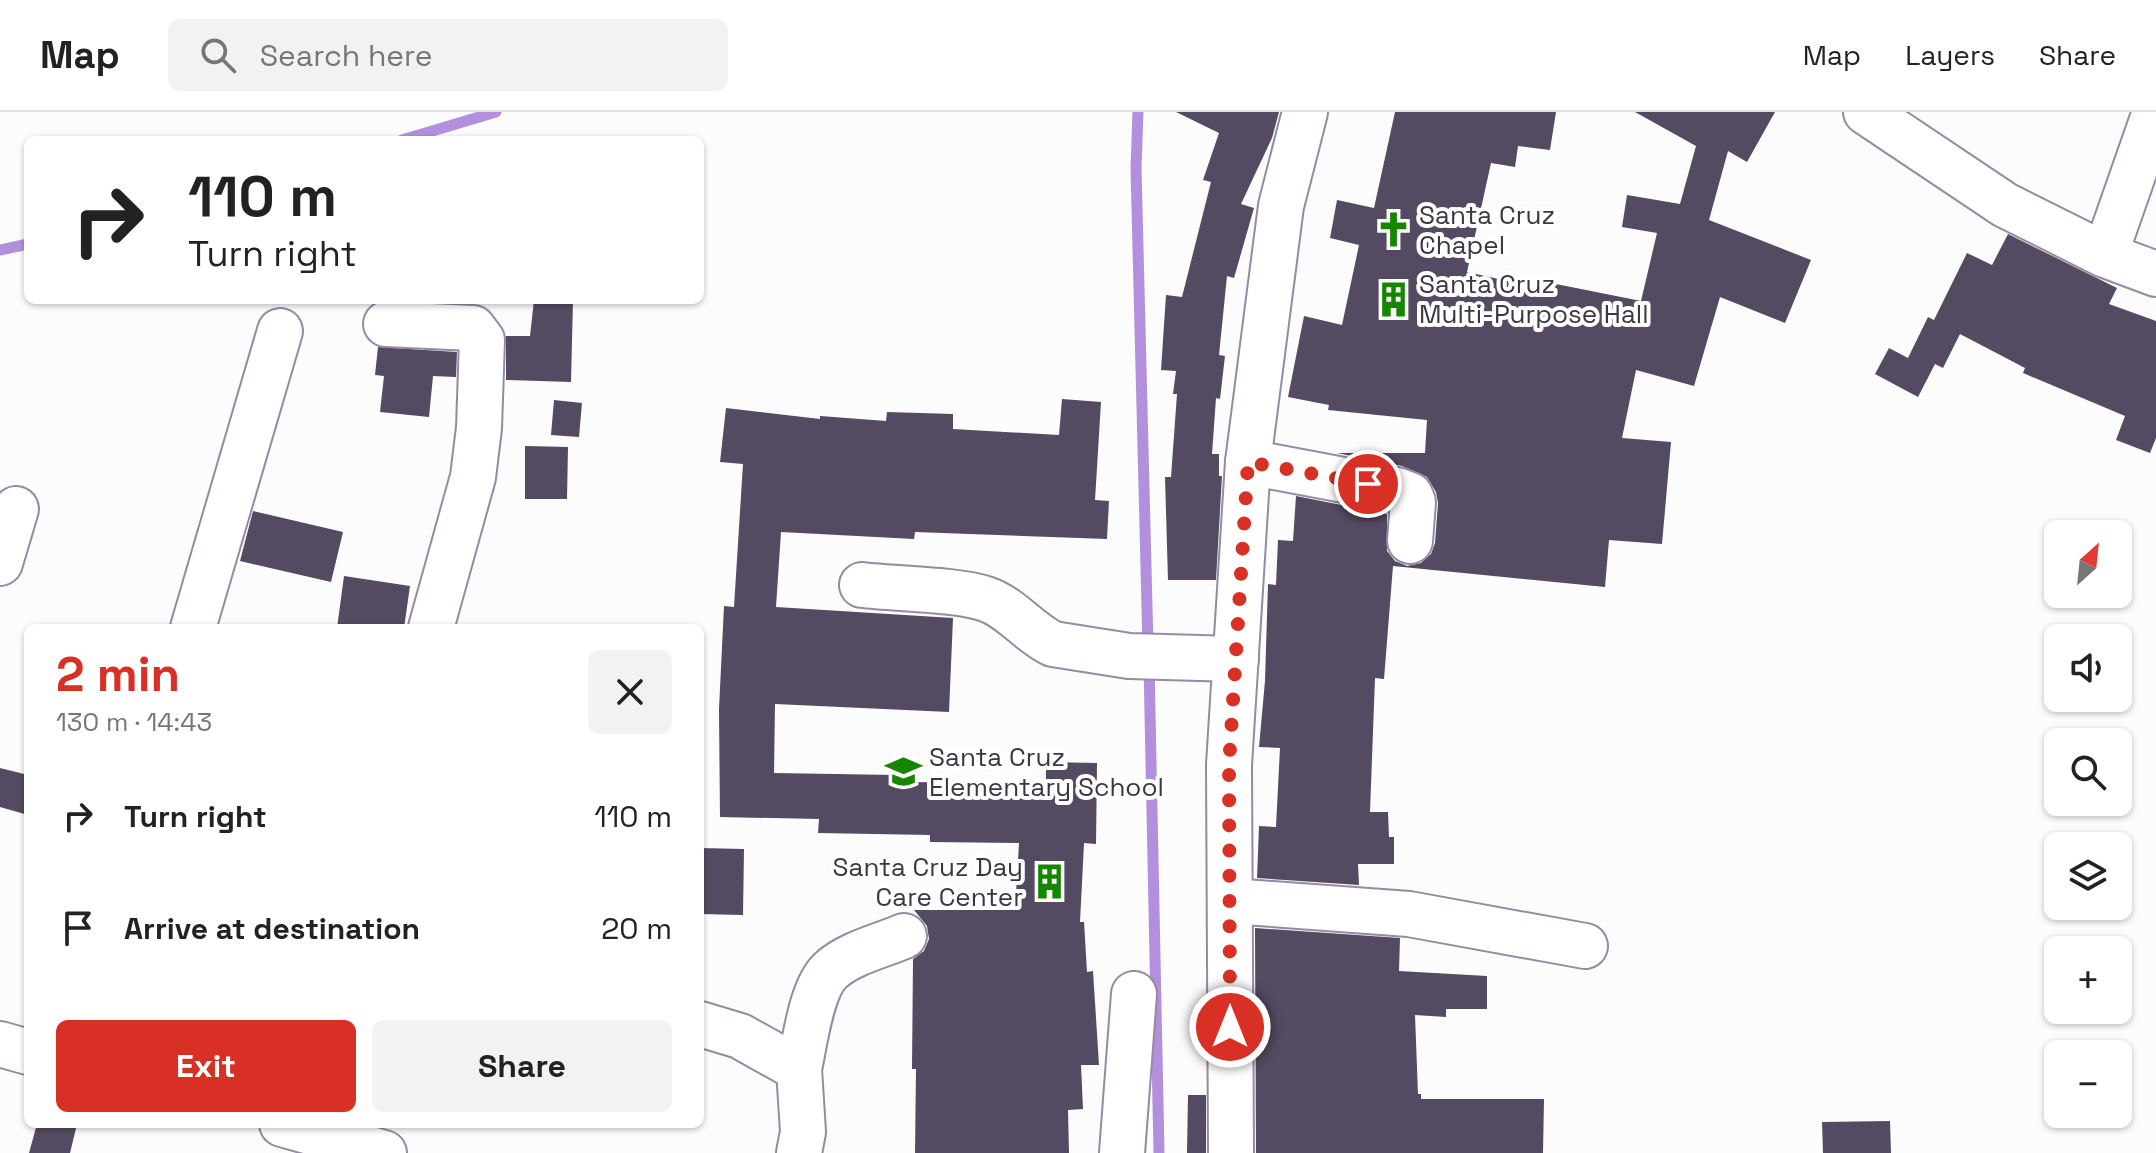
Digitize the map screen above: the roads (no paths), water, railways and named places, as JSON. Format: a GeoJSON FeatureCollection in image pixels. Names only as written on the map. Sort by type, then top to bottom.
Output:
{"type":"FeatureCollection","features":[{"type":"Feature","properties":{"kind":"street"},"geometry":{"type":"LineString","coordinates":[[1231,1153],[1229,765],[1248,462],[1281,206],[1305,112]]}},
{"type":"Feature","properties":{"kind":"street"},"geometry":{"type":"LineString","coordinates":[[1866,112],[2005,205],[2105,255],[2156,274]]}},
{"type":"Feature","properties":{"kind":"street"},"geometry":{"type":"LineString","coordinates":[[2105,255],[2155,112]]}},
{"type":"Feature","properties":{"kind":"street"},"geometry":{"type":"LineString","coordinates":[[386,324],[473,328],[482,340],[479,428],[473,477],[432,624]]}},
{"type":"Feature","properties":{"kind":"street"},"geometry":{"type":"LineString","coordinates":[[194,624],[280,331]]}},
{"type":"Feature","properties":{"kind":"street"},"geometry":{"type":"LineString","coordinates":[[1248,462],[1410,495],[1413,502],[1410,541]]}},
{"type":"Feature","properties":{"kind":"street"},"geometry":{"type":"LineString","coordinates":[[0,563],[16,509]]}},
{"type":"Feature","properties":{"kind":"street"},"geometry":{"type":"LineString","coordinates":[[862,585],[985,599],[1010,612],[1042,639],[1053,644],[1129,656],[1236,659]]}},
{"type":"Feature","properties":{"kind":"street"},"geometry":{"type":"LineString","coordinates":[[1230,901],[1409,914],[1585,946]]}},
{"type":"Feature","properties":{"kind":"street"},"geometry":{"type":"LineString","coordinates":[[799,1153],[803,1132],[799,1069],[821,983],[830,971],[844,961],[904,936]]}},
{"type":"Feature","properties":{"kind":"street"},"geometry":{"type":"LineString","coordinates":[[1122,1153],[1134,994]]}},
{"type":"Feature","properties":{"kind":"street"},"geometry":{"type":"LineString","coordinates":[[704,1025],[740,1036],[799,1069]]}},
{"type":"Feature","properties":{"kind":"street"},"geometry":{"type":"LineString","coordinates":[[0,1044],[24,1051]]}},
{"type":"Feature","properties":{"kind":"street"},"geometry":{"type":"LineString","coordinates":[[329,1130],[384,1153]]}},
{"type":"Feature","properties":{"kind":"waterway"},"geometry":{"type":"LineString","coordinates":[[415,136],[496,112]]}},
{"type":"Feature","properties":{"kind":"waterway"},"geometry":{"type":"LineString","coordinates":[[1138,112],[1136,168],[1148,647]]}},
{"type":"Feature","properties":{"kind":"waterway"},"geometry":{"type":"LineString","coordinates":[[0,250],[24,245]]}},
{"type":"Feature","properties":{"kind":"waterway"},"geometry":{"type":"LineString","coordinates":[[1149,664],[1159,1153]]}},
{"type":"Feature","properties":{"kind":"place","name":"Santa Cruz Chapel"},"geometry":{"type":"Point","coordinates":[1393,230]}},
{"type":"Feature","properties":{"kind":"place","name":"Santa Cruz Multi-Purpose Hall"},"geometry":{"type":"Point","coordinates":[1393,299]}},
{"type":"Feature","properties":{"kind":"place","name":"Santa Cruz Elementary School"},"geometry":{"type":"Point","coordinates":[903,772]}},
{"type":"Feature","properties":{"kind":"place","name":"Santa Cruz Day Care Center"},"geometry":{"type":"Point","coordinates":[1049,882]}}]}
